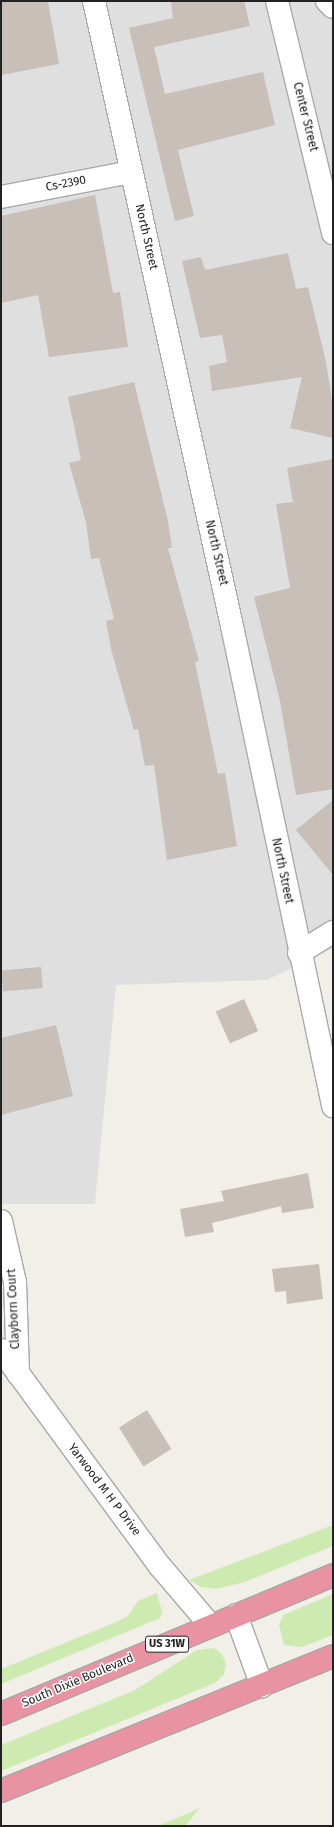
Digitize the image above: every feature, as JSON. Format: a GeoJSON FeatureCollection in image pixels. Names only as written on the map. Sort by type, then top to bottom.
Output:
{"type":"FeatureCollection","features":[{"type":"Feature","properties":{"kind":"highway","name":"South Dixie Boulevard"},"geometry":{"type":"LineString","coordinates":[[1,1714],[333,1575]]}},
{"type":"Feature","properties":{"kind":"highway"},"geometry":{"type":"LineString","coordinates":[[1,1791],[333,1656]]}},
{"type":"Feature","properties":{"kind":"street","name":"North Street"},"geometry":{"type":"LineString","coordinates":[[94,1],[232,626],[299,953],[333,1107]]}},
{"type":"Feature","properties":{"kind":"street","name":"Center Street"},"geometry":{"type":"LineString","coordinates":[[277,1],[333,233]]}},
{"type":"Feature","properties":{"kind":"street"},"geometry":{"type":"LineString","coordinates":[[327,1],[333,7]]}},
{"type":"Feature","properties":{"kind":"street","name":"Cs-2390"},"geometry":{"type":"LineString","coordinates":[[1,197],[131,172]]}},
{"type":"Feature","properties":{"kind":"street"},"geometry":{"type":"LineString","coordinates":[[299,953],[333,932]]}},
{"type":"Feature","properties":{"kind":"street","name":"Clayborn Court"},"geometry":{"type":"LineString","coordinates":[[1,1221],[15,1282],[18,1374]]}},
{"type":"Feature","properties":{"kind":"street","name":"Yarwood M H P Drive"},"geometry":{"type":"LineString","coordinates":[[1,1350],[159,1565],[212,1626]]}},
{"type":"Feature","properties":{"kind":"street"},"geometry":{"type":"LineString","coordinates":[[236,1616],[262,1686]]}},
{"type":"Feature","properties":{"kind":"shaded area"},"geometry":{"type":"Polygon","coordinates":[[[1,1],[333,1],[333,948],[267,980],[116,985],[95,1204],[1,1204],[1,1]]]}},
{"type":"Feature","properties":{"kind":"green space"},"geometry":{"type":"Polygon","coordinates":[[[333,1525],[333,1546],[245,1582],[216,1589],[201,1587],[189,1580],[333,1525]]]}},
{"type":"Feature","properties":{"kind":"green space"},"geometry":{"type":"Polygon","coordinates":[[[157,1593],[162,1612],[160,1618],[1,1684],[1,1669],[116,1622],[128,1616],[138,1601],[157,1593]]]}},
{"type":"Feature","properties":{"kind":"green space"},"geometry":{"type":"Polygon","coordinates":[[[333,1594],[333,1635],[302,1647],[284,1645],[279,1625],[283,1615],[333,1594]]]}},
{"type":"Feature","properties":{"kind":"green space"},"geometry":{"type":"Polygon","coordinates":[[[214,1648],[222,1654],[226,1664],[224,1674],[215,1683],[1,1771],[1,1745],[135,1690],[197,1650],[214,1648]]]}},
{"type":"Feature","properties":{"kind":"green space"},"geometry":{"type":"Polygon","coordinates":[[[200,1808],[185,1826],[158,1826],[200,1808]]]}},
{"type":"Feature","properties":{"kind":"building"},"geometry":{"type":"Polygon","coordinates":[[[1,1],[48,1],[59,64],[1,75],[1,1]]]}},
{"type":"Feature","properties":{"kind":"building"},"geometry":{"type":"Polygon","coordinates":[[[171,1],[244,1],[250,26],[154,47],[165,94],[263,72],[275,125],[178,150],[194,216],[175,221],[129,28],[173,18],[171,1]]]}},
{"type":"Feature","properties":{"kind":"building"},"geometry":{"type":"Polygon","coordinates":[[[95,195],[113,293],[120,292],[128,347],[49,357],[38,295],[1,303],[1,216],[95,195]]]}},
{"type":"Feature","properties":{"kind":"building"},"geometry":{"type":"Polygon","coordinates":[[[288,253],[296,289],[308,287],[326,362],[333,407],[333,438],[290,428],[302,377],[212,391],[209,366],[227,362],[222,335],[200,338],[182,261],[201,257],[205,270],[288,253]]]}},
{"type":"Feature","properties":{"kind":"building"},"geometry":{"type":"Polygon","coordinates":[[[134,382],[168,521],[172,548],[168,548],[199,661],[195,662],[218,774],[225,773],[237,846],[167,860],[154,765],[145,766],[138,729],[134,730],[111,649],[106,621],[114,619],[99,558],[91,559],[86,522],[69,463],[81,460],[68,397],[134,382]]]}},
{"type":"Feature","properties":{"kind":"building"},"geometry":{"type":"Polygon","coordinates":[[[333,459],[333,789],[296,795],[280,701],[254,597],[290,588],[276,504],[293,502],[287,468],[333,459]]]}},
{"type":"Feature","properties":{"kind":"building"},"geometry":{"type":"Polygon","coordinates":[[[333,800],[333,875],[296,830],[333,800]]]}},
{"type":"Feature","properties":{"kind":"building"},"geometry":{"type":"Polygon","coordinates":[[[41,967],[43,988],[3,991],[1,970],[41,967]]]}},
{"type":"Feature","properties":{"kind":"building"},"geometry":{"type":"Polygon","coordinates":[[[244,999],[258,1031],[230,1044],[216,1012],[244,999]]]}},
{"type":"Feature","properties":{"kind":"building"},"geometry":{"type":"Polygon","coordinates":[[[56,1025],[73,1096],[1,1115],[1,1038],[56,1025]]]}},
{"type":"Feature","properties":{"kind":"building"},"geometry":{"type":"Polygon","coordinates":[[[308,1173],[314,1208],[282,1213],[281,1206],[212,1223],[214,1232],[185,1237],[180,1209],[224,1201],[221,1191],[308,1173]]]}},
{"type":"Feature","properties":{"kind":"building"},"geometry":{"type":"Polygon","coordinates":[[[319,1264],[323,1299],[287,1304],[286,1291],[275,1292],[272,1269],[319,1264]]]}},
{"type":"Feature","properties":{"kind":"building"},"geometry":{"type":"Polygon","coordinates":[[[147,1410],[171,1449],[143,1466],[119,1427],[147,1410]]]}}]}
